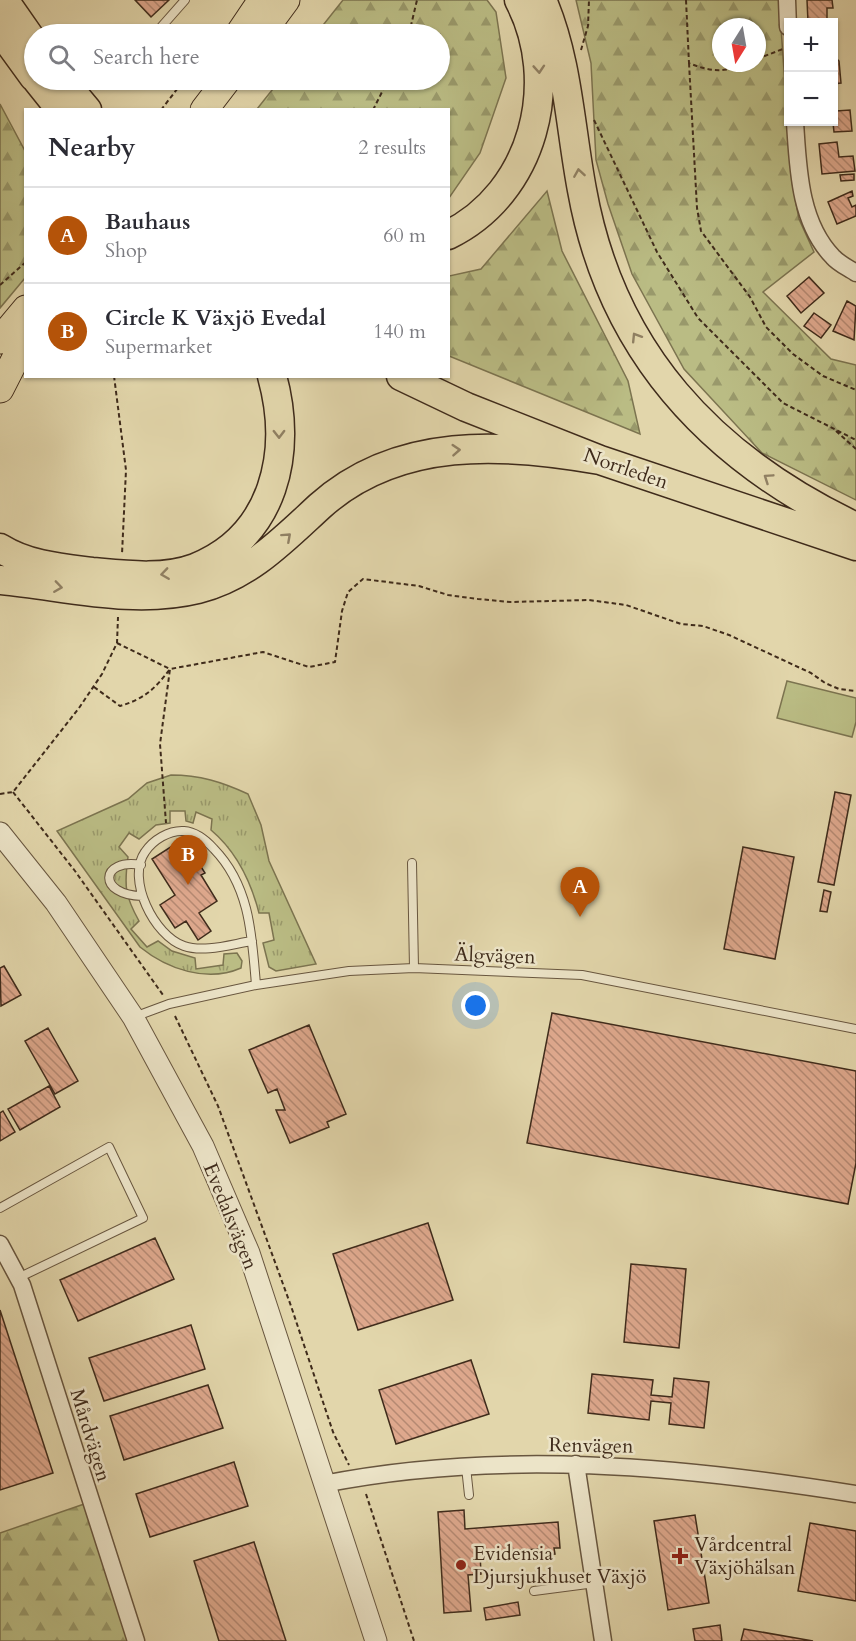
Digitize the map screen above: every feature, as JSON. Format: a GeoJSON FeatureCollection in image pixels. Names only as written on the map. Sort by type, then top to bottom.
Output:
{"type":"FeatureCollection","features":[{"type":"Feature","properties":{"kind":"highway"},"geometry":{"type":"LineString","coordinates":[[4,0],[24,29]]}},
{"type":"Feature","properties":{"kind":"highway"},"geometry":{"type":"LineString","coordinates":[[450,234],[461,229],[492,204],[510,180],[529,145],[540,86],[535,35],[519,0]]}},
{"type":"Feature","properties":{"kind":"highway"},"geometry":{"type":"LineString","coordinates":[[542,0],[558,46],[590,231],[610,289],[635,336],[694,417],[732,452],[788,490],[856,529]]}},
{"type":"Feature","properties":{"kind":"highway"},"geometry":{"type":"LineString","coordinates":[[0,30],[24,62]]}},
{"type":"Feature","properties":{"kind":"highway"},"geometry":{"type":"LineString","coordinates":[[45,90],[59,108]]}},
{"type":"Feature","properties":{"kind":"highway"},"geometry":{"type":"LineString","coordinates":[[70,90],[85,108]]}},
{"type":"Feature","properties":{"kind":"highway"},"geometry":{"type":"LineString","coordinates":[[0,548],[39,564],[145,576],[194,568],[220,555],[253,525],[264,508],[274,482],[279,437],[272,378]]}},
{"type":"Feature","properties":{"kind":"highway","name":"Norrleden"},"geometry":{"type":"LineString","coordinates":[[405,378],[466,406],[600,460],[856,546]]}},
{"type":"Feature","properties":{"kind":"highway","name":"Norrleden"},"geometry":{"type":"LineString","coordinates":[[433,378],[470,396],[604,448],[856,529]]}},
{"type":"Feature","properties":{"kind":"highway"},"geometry":{"type":"LineString","coordinates":[[0,580],[126,595],[177,593],[220,582],[256,563],[343,489],[374,471],[420,454],[482,448],[554,452],[600,460]]}},
{"type":"Feature","properties":{"kind":"main road"},"geometry":{"type":"LineString","coordinates":[[246,24],[262,0]]}},
{"type":"Feature","properties":{"kind":"main road"},"geometry":{"type":"LineString","coordinates":[[268,24],[286,0]]}},
{"type":"Feature","properties":{"kind":"main road"},"geometry":{"type":"LineString","coordinates":[[186,108],[200,90]]}},
{"type":"Feature","properties":{"kind":"main road"},"geometry":{"type":"LineString","coordinates":[[206,108],[219,90]]}},
{"type":"Feature","properties":{"kind":"main road"},"geometry":{"type":"LineString","coordinates":[[0,340],[24,311]]}},
{"type":"Feature","properties":{"kind":"main road"},"geometry":{"type":"LineString","coordinates":[[0,388],[24,342]]}},
{"type":"Feature","properties":{"kind":"street"},"geometry":{"type":"LineString","coordinates":[[787,0],[788,18]]}},
{"type":"Feature","properties":{"kind":"street"},"geometry":{"type":"LineString","coordinates":[[795,126],[798,160],[808,218],[833,258],[856,273]]}},
{"type":"Feature","properties":{"kind":"street","name":"Evedalsvägen"},"geometry":{"type":"LineString","coordinates":[[3,843],[56,903],[133,1017],[203,1146],[249,1253],[376,1641]]}},
{"type":"Feature","properties":{"kind":"street","name":"Mårdvägen"},"geometry":{"type":"LineString","coordinates":[[0,1244],[18,1278],[136,1641]]}},
{"type":"Feature","properties":{"kind":"street"},"geometry":{"type":"LineString","coordinates":[[576,1464],[603,1641]]}},
{"type":"Feature","properties":{"kind":"street","name":"Renvägen"},"geometry":{"type":"LineString","coordinates":[[323,1484],[414,1470],[576,1464],[664,1468],[741,1476],[856,1494]]}},
{"type":"Feature","properties":{"kind":"lane"},"geometry":{"type":"LineString","coordinates":[[164,24],[185,0]]}},
{"type":"Feature","properties":{"kind":"lane"},"geometry":{"type":"LineString","coordinates":[[252,942],[207,948],[186,947],[159,930],[142,896],[141,865],[144,852],[167,834],[182,831],[196,834],[226,862],[244,900],[252,942],[256,985]]}},
{"type":"Feature","properties":{"kind":"lane"},"geometry":{"type":"LineString","coordinates":[[412,862],[414,968]]}},
{"type":"Feature","properties":{"kind":"lane"},"geometry":{"type":"LineString","coordinates":[[141,865],[119,865],[114,869],[110,879],[111,885],[120,893],[142,896]]}},
{"type":"Feature","properties":{"kind":"lane","name":"Älgvägen"},"geometry":{"type":"LineString","coordinates":[[133,1017],[169,1004],[256,985],[349,971],[414,968],[582,975],[856,1029]]}},
{"type":"Feature","properties":{"kind":"lane"},"geometry":{"type":"LineString","coordinates":[[0,1208],[109,1147],[143,1218],[18,1278]]}},
{"type":"Feature","properties":{"kind":"lane"},"geometry":{"type":"LineString","coordinates":[[466,1467],[469,1495]]}},
{"type":"Feature","properties":{"kind":"lane"},"geometry":{"type":"LineString","coordinates":[[534,1591],[595,1583]]}},
{"type":"Feature","properties":{"kind":"path"},"geometry":{"type":"LineString","coordinates":[[411,24],[417,0]]}},
{"type":"Feature","properties":{"kind":"path"},"geometry":{"type":"LineString","coordinates":[[580,54],[588,26],[590,6],[587,0]]}},
{"type":"Feature","properties":{"kind":"path"},"geometry":{"type":"LineString","coordinates":[[686,0],[697,208],[701,231],[750,297],[766,327],[793,354],[823,376],[856,390]]}},
{"type":"Feature","properties":{"kind":"path"},"geometry":{"type":"LineString","coordinates":[[766,56],[784,49]]}},
{"type":"Feature","properties":{"kind":"path"},"geometry":{"type":"LineString","coordinates":[[689,63],[712,70]]}},
{"type":"Feature","properties":{"kind":"path"},"geometry":{"type":"LineString","coordinates":[[163,108],[176,90]]}},
{"type":"Feature","properties":{"kind":"path"},"geometry":{"type":"LineString","coordinates":[[374,108],[383,90]]}},
{"type":"Feature","properties":{"kind":"path"},"geometry":{"type":"LineString","coordinates":[[591,110],[657,252],[698,318],[783,403],[856,440]]}},
{"type":"Feature","properties":{"kind":"path"},"geometry":{"type":"LineString","coordinates":[[0,285],[24,264]]}},
{"type":"Feature","properties":{"kind":"path"},"geometry":{"type":"LineString","coordinates":[[114,378],[127,490],[122,555]]}},
{"type":"Feature","properties":{"kind":"path"},"geometry":{"type":"LineString","coordinates":[[834,429],[856,449]]}},
{"type":"Feature","properties":{"kind":"path"},"geometry":{"type":"LineString","coordinates":[[117,643],[170,669],[263,652],[309,667],[335,662],[342,611],[348,592],[363,579],[419,586],[448,595],[499,601],[589,600],[626,605],[681,624],[703,626],[729,635],[811,673],[839,689],[856,691]]}},
{"type":"Feature","properties":{"kind":"path"},"geometry":{"type":"LineString","coordinates":[[0,794],[13,792],[94,687],[117,643],[118,613]]}},
{"type":"Feature","properties":{"kind":"path"},"geometry":{"type":"LineString","coordinates":[[94,687],[120,706],[139,700],[155,688],[170,669]]}},
{"type":"Feature","properties":{"kind":"path"},"geometry":{"type":"LineString","coordinates":[[167,834],[160,744],[170,669]]}},
{"type":"Feature","properties":{"kind":"green space"},"geometry":{"type":"Polygon","coordinates":[[[343,0],[487,0],[496,12],[506,78],[480,153],[450,197],[450,108],[258,108],[272,90],[450,90],[450,24],[324,24],[343,0]]]}},
{"type":"Feature","properties":{"kind":"green space"},"geometry":{"type":"Polygon","coordinates":[[[576,0],[779,0],[784,70],[784,126],[788,126],[792,182],[799,219],[814,252],[763,292],[831,359],[856,365],[856,500],[762,453],[684,369],[632,274],[608,204],[596,160],[591,63],[576,0]]]}},
{"type":"Feature","properties":{"kind":"green space"},"geometry":{"type":"Polygon","coordinates":[[[0,104],[24,149],[24,279],[0,308],[0,104]]]}},
{"type":"Feature","properties":{"kind":"green space"},"geometry":{"type":"Polygon","coordinates":[[[547,191],[562,251],[628,381],[640,434],[450,356],[450,276],[481,269],[547,191]]]}},
{"type":"Feature","properties":{"kind":"green space"},"geometry":{"type":"Polygon","coordinates":[[[787,681],[856,698],[856,722],[852,737],[777,718],[787,681]]]}},
{"type":"Feature","properties":{"kind":"green space"},"geometry":{"type":"Polygon","coordinates":[[[171,775],[211,780],[248,794],[261,825],[269,861],[316,964],[276,971],[269,967],[263,943],[274,940],[269,913],[259,913],[252,890],[235,857],[211,830],[212,819],[196,812],[193,823],[186,821],[185,811],[170,811],[170,823],[156,825],[139,839],[129,833],[119,847],[128,857],[127,891],[139,921],[131,929],[147,947],[158,941],[172,951],[195,958],[196,969],[223,965],[224,954],[237,953],[242,961],[241,968],[215,974],[201,974],[162,962],[140,947],[57,831],[128,799],[147,783],[171,775]]]}},
{"type":"Feature","properties":{"kind":"green space"},"geometry":{"type":"Polygon","coordinates":[[[90,1502],[136,1641],[0,1641],[0,1533],[90,1502]]]}},
{"type":"Feature","properties":{"kind":"building"},"geometry":{"type":"Polygon","coordinates":[[[135,0],[169,0],[151,17],[135,0]]]}},
{"type":"Feature","properties":{"kind":"building"},"geometry":{"type":"Polygon","coordinates":[[[807,0],[832,0],[833,8],[827,8],[827,18],[808,18],[807,0]]]}},
{"type":"Feature","properties":{"kind":"building"},"geometry":{"type":"Polygon","coordinates":[[[838,60],[839,61],[841,83],[838,83],[838,60]]]}},
{"type":"Feature","properties":{"kind":"building"},"geometry":{"type":"Polygon","coordinates":[[[850,110],[852,131],[834,132],[833,126],[838,126],[838,111],[850,110]]]}},
{"type":"Feature","properties":{"kind":"building"},"geometry":{"type":"Polygon","coordinates":[[[837,142],[839,157],[853,156],[855,171],[822,174],[819,144],[837,142]]]}},
{"type":"Feature","properties":{"kind":"building"},"geometry":{"type":"Polygon","coordinates":[[[854,174],[854,180],[841,181],[840,175],[854,174]]]}},
{"type":"Feature","properties":{"kind":"building"},"geometry":{"type":"Polygon","coordinates":[[[852,191],[853,196],[848,198],[852,207],[856,205],[856,216],[837,224],[828,202],[852,191]]]}},
{"type":"Feature","properties":{"kind":"building"},"geometry":{"type":"Polygon","coordinates":[[[809,277],[824,293],[801,313],[787,296],[809,277]]]}},
{"type":"Feature","properties":{"kind":"building"},"geometry":{"type":"Polygon","coordinates":[[[847,301],[856,306],[854,340],[833,331],[847,301]]]}},
{"type":"Feature","properties":{"kind":"building"},"geometry":{"type":"Polygon","coordinates":[[[814,313],[831,325],[821,338],[804,326],[814,313]]]}},
{"type":"Feature","properties":{"kind":"building"},"geometry":{"type":"Polygon","coordinates":[[[835,792],[851,795],[834,885],[818,882],[835,792]]]}},
{"type":"Feature","properties":{"kind":"building"},"geometry":{"type":"Polygon","coordinates":[[[183,839],[205,873],[201,875],[217,901],[199,913],[211,931],[198,940],[186,921],[175,928],[160,905],[175,895],[152,859],[183,839]]]}},
{"type":"Feature","properties":{"kind":"building"},"geometry":{"type":"Polygon","coordinates":[[[743,847],[794,857],[775,959],[724,949],[743,847]]]}},
{"type":"Feature","properties":{"kind":"building"},"geometry":{"type":"Polygon","coordinates":[[[824,890],[831,892],[827,912],[820,911],[824,890]]]}},
{"type":"Feature","properties":{"kind":"building"},"geometry":{"type":"Polygon","coordinates":[[[4,966],[21,995],[1,1006],[0,968],[4,966]]]}},
{"type":"Feature","properties":{"kind":"building"},"geometry":{"type":"Polygon","coordinates":[[[552,1013],[856,1071],[856,1163],[848,1204],[527,1143],[552,1013]]]}},
{"type":"Feature","properties":{"kind":"building"},"geometry":{"type":"Polygon","coordinates":[[[309,1025],[346,1114],[327,1122],[329,1127],[290,1143],[276,1110],[285,1110],[277,1089],[268,1093],[249,1050],[309,1025]]]}},
{"type":"Feature","properties":{"kind":"building"},"geometry":{"type":"Polygon","coordinates":[[[48,1028],[78,1081],[55,1094],[25,1041],[48,1028]]]}},
{"type":"Feature","properties":{"kind":"building"},"geometry":{"type":"Polygon","coordinates":[[[49,1086],[60,1107],[20,1130],[8,1109],[49,1086]]]}},
{"type":"Feature","properties":{"kind":"building"},"geometry":{"type":"Polygon","coordinates":[[[3,1111],[15,1132],[0,1141],[0,1113],[3,1111]]]}},
{"type":"Feature","properties":{"kind":"building"},"geometry":{"type":"Polygon","coordinates":[[[428,1223],[453,1300],[358,1330],[333,1254],[428,1223]]]}},
{"type":"Feature","properties":{"kind":"building"},"geometry":{"type":"Polygon","coordinates":[[[155,1238],[174,1279],[78,1321],[60,1280],[155,1238]]]}},
{"type":"Feature","properties":{"kind":"building"},"geometry":{"type":"Polygon","coordinates":[[[631,1264],[686,1269],[679,1348],[624,1342],[631,1264]]]}},
{"type":"Feature","properties":{"kind":"building"},"geometry":{"type":"Polygon","coordinates":[[[0,1310],[53,1473],[0,1490],[0,1310]]]}},
{"type":"Feature","properties":{"kind":"building"},"geometry":{"type":"Polygon","coordinates":[[[191,1325],[205,1369],[104,1401],[89,1358],[191,1325]]]}},
{"type":"Feature","properties":{"kind":"building"},"geometry":{"type":"Polygon","coordinates":[[[471,1360],[489,1414],[396,1444],[379,1390],[471,1360]]]}},
{"type":"Feature","properties":{"kind":"building"},"geometry":{"type":"Polygon","coordinates":[[[592,1374],[653,1380],[651,1395],[672,1397],[674,1378],[709,1382],[704,1428],[669,1424],[671,1403],[651,1401],[649,1420],[588,1413],[592,1374]]]}},
{"type":"Feature","properties":{"kind":"building"},"geometry":{"type":"Polygon","coordinates":[[[208,1385],[223,1428],[124,1460],[110,1416],[208,1385]]]}},
{"type":"Feature","properties":{"kind":"building"},"geometry":{"type":"Polygon","coordinates":[[[234,1462],[248,1506],[150,1537],[136,1494],[234,1462]]]}},
{"type":"Feature","properties":{"kind":"building","name":"Evidensia Djursjukhuset Växjö"},"geometry":{"type":"Polygon","coordinates":[[[464,1510],[465,1529],[558,1522],[560,1548],[554,1548],[555,1554],[539,1555],[539,1549],[480,1553],[481,1574],[468,1575],[471,1611],[444,1613],[438,1512],[464,1510]]]}},
{"type":"Feature","properties":{"kind":"building","name":"Vårdcentral Växjöhälsan"},"geometry":{"type":"Polygon","coordinates":[[[695,1515],[709,1603],[668,1610],[654,1521],[695,1515]]]}},
{"type":"Feature","properties":{"kind":"building"},"geometry":{"type":"Polygon","coordinates":[[[810,1523],[856,1531],[856,1601],[798,1591],[810,1523]]]}},
{"type":"Feature","properties":{"kind":"building"},"geometry":{"type":"Polygon","coordinates":[[[254,1542],[286,1641],[219,1641],[194,1561],[254,1542]]]}},
{"type":"Feature","properties":{"kind":"building"},"geometry":{"type":"Polygon","coordinates":[[[518,1602],[520,1615],[486,1620],[484,1608],[518,1602]]]}},
{"type":"Feature","properties":{"kind":"building"},"geometry":{"type":"Polygon","coordinates":[[[720,1625],[722,1641],[695,1641],[693,1629],[720,1625]]]}},
{"type":"Feature","properties":{"kind":"building"},"geometry":{"type":"Polygon","coordinates":[[[744,1629],[813,1641],[741,1641],[744,1629]]]}},
{"type":"Feature","properties":{"kind":"place","name":"Circle K Växjö Evedal"},"geometry":{"type":"Point","coordinates":[188,885]}},
{"type":"Feature","properties":{"kind":"place","name":"Bauhaus"},"geometry":{"type":"Point","coordinates":[580,917]}},
{"type":"Feature","properties":{"kind":"place","name":"Vårdcentral Växjöhälsan"},"geometry":{"type":"Point","coordinates":[680,1556]}},
{"type":"Feature","properties":{"kind":"place","name":"Evidensia Djursjukhuset Växjö"},"geometry":{"type":"Point","coordinates":[461,1565]}}]}
